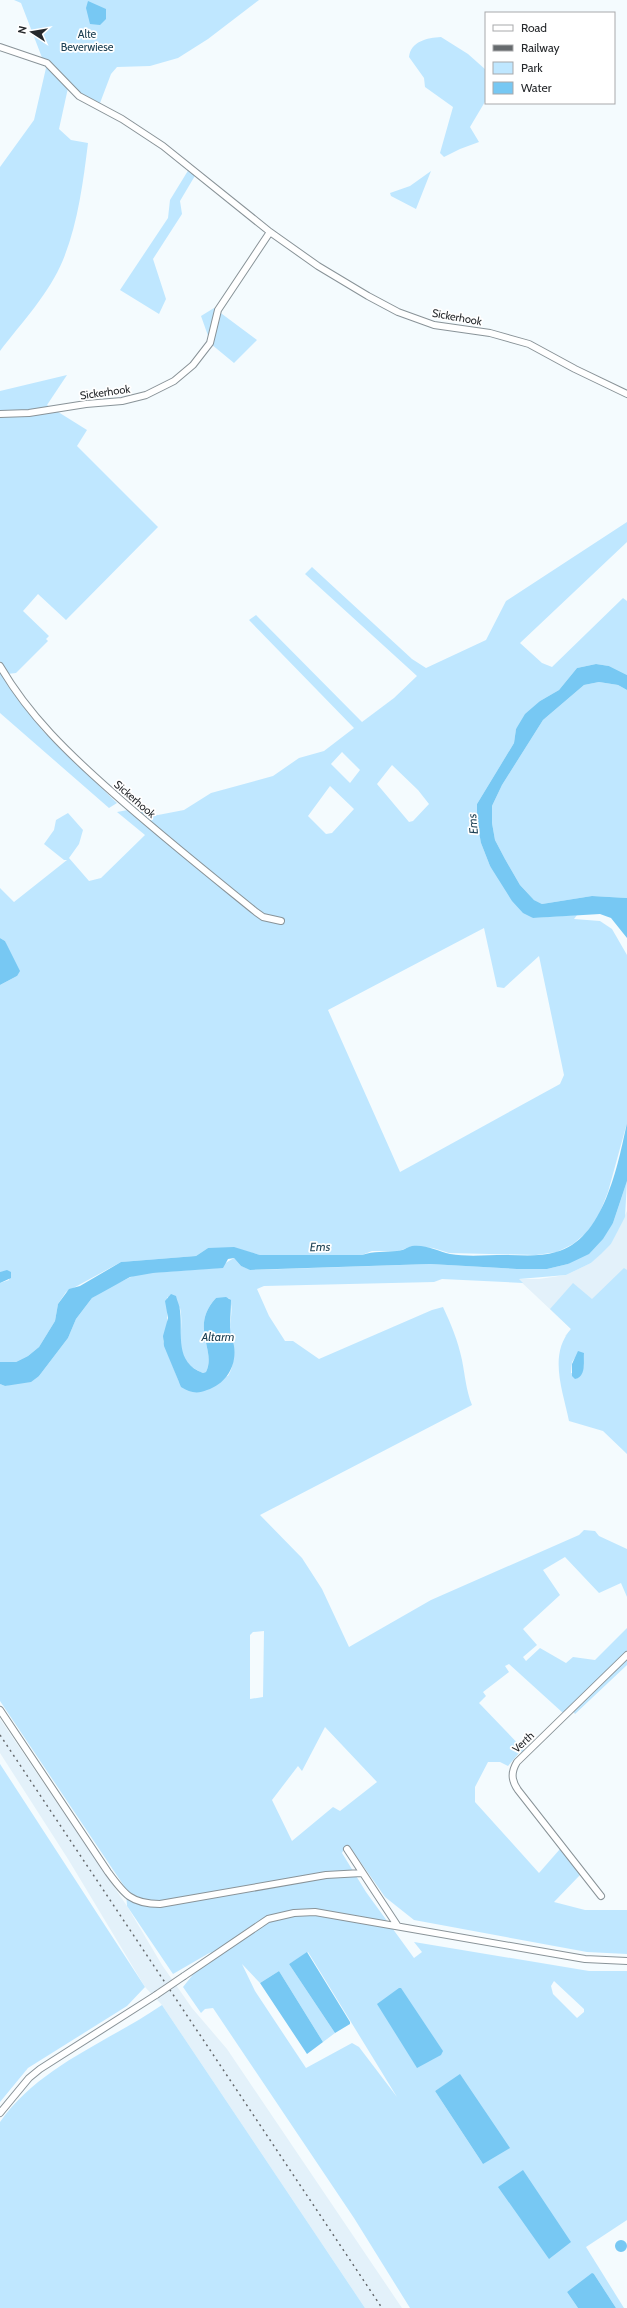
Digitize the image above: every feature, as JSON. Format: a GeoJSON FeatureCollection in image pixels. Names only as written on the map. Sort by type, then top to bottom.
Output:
{"type":"FeatureCollection","features":[{"type":"Feature","properties":{"kind":"street","name":"Sickerhook"},"geometry":{"type":"LineString","coordinates":[[0,47],[47,63],[79,96],[122,119],[163,146],[270,232],[325,270],[398,312],[434,325],[490,333],[516,339],[627,394]]}},
{"type":"Feature","properties":{"kind":"street","name":"Sickerhook"},"geometry":{"type":"LineString","coordinates":[[0,414],[29,413],[86,404],[122,401],[146,395],[174,381],[193,365],[210,343],[218,310],[270,232]]}},
{"type":"Feature","properties":{"kind":"street","name":"Sickerhook"},"geometry":{"type":"LineString","coordinates":[[0,666],[32,714],[62,747],[144,820],[256,912],[263,917],[281,921]]}},
{"type":"Feature","properties":{"kind":"street","name":"Verth"},"geometry":{"type":"LineString","coordinates":[[601,1896],[518,1790],[513,1782],[512,1775],[517,1762],[627,1655]]}},
{"type":"Feature","properties":{"kind":"street"},"geometry":{"type":"LineString","coordinates":[[0,1710],[108,1872],[125,1895],[143,1904],[160,1904],[326,1874],[362,1873]]}},
{"type":"Feature","properties":{"kind":"street"},"geometry":{"type":"LineString","coordinates":[[347,1849],[397,1925]]}},
{"type":"Feature","properties":{"kind":"street"},"geometry":{"type":"LineString","coordinates":[[0,2113],[29,2078],[40,2069],[156,1995],[255,1927],[278,1916],[315,1912],[397,1925],[585,1959],[627,1961]]}},
{"type":"Feature","properties":{"kind":"shaded area"},"geometry":{"type":"Polygon","coordinates":[[[627,1211],[627,1309],[569,1337],[565,1336],[571,1329],[518,1279],[539,1279],[566,1275],[591,1263],[611,1244],[627,1211]]]}},
{"type":"Feature","properties":{"kind":"shaded area"},"geometry":{"type":"Polygon","coordinates":[[[0,1719],[127,1906],[162,1965],[192,2008],[227,2049],[402,2308],[365,2308],[162,2005],[145,1987],[68,1859],[0,1753],[0,1719]]]}},
{"type":"Feature","properties":{"kind":"green space","name":"Alte Beverwiese"},"geometry":{"type":"Polygon","coordinates":[[[14,0],[259,0],[208,39],[178,58],[150,66],[117,67],[111,74],[100,103],[68,88],[59,129],[71,140],[88,143],[82,188],[73,232],[63,260],[43,296],[0,351],[0,167],[34,120],[46,68],[21,3],[14,0]]]}},
{"type":"Feature","properties":{"kind":"green space"},"geometry":{"type":"Polygon","coordinates":[[[441,37],[468,54],[485,69],[485,102],[470,127],[479,142],[444,157],[440,153],[453,107],[425,87],[424,78],[409,57],[410,52],[416,44],[430,38],[441,37]]]}},
{"type":"Feature","properties":{"kind":"green space"},"geometry":{"type":"Polygon","coordinates":[[[189,169],[196,174],[180,201],[182,214],[153,259],[166,299],[159,314],[120,290],[168,218],[170,200],[189,169]]]}},
{"type":"Feature","properties":{"kind":"green space"},"geometry":{"type":"Polygon","coordinates":[[[431,171],[416,209],[391,196],[390,193],[410,186],[431,171]]]}},
{"type":"Feature","properties":{"kind":"green space"},"geometry":{"type":"Polygon","coordinates":[[[214,308],[257,340],[234,363],[211,344],[201,316],[214,308]]]}},
{"type":"Feature","properties":{"kind":"green space"},"geometry":{"type":"Polygon","coordinates":[[[67,375],[47,405],[87,430],[77,446],[158,527],[66,620],[38,594],[23,611],[49,636],[46,639],[48,641],[16,673],[7,674],[0,661],[0,391],[67,375]]]}},
{"type":"Feature","properties":{"kind":"green space"},"geometry":{"type":"Polygon","coordinates":[[[627,522],[627,542],[520,643],[542,663],[552,667],[623,598],[627,601],[627,675],[609,666],[596,664],[577,668],[559,690],[540,701],[516,729],[514,743],[477,804],[481,843],[490,866],[533,918],[577,915],[574,919],[600,921],[612,929],[627,955],[627,1123],[608,1192],[598,1217],[586,1233],[573,1244],[557,1252],[536,1255],[449,1253],[433,1248],[412,1246],[399,1251],[372,1251],[362,1255],[260,1255],[234,1248],[208,1248],[196,1256],[121,1262],[66,1292],[58,1304],[55,1321],[39,1347],[28,1356],[16,1362],[0,1362],[0,1283],[9,1280],[9,1271],[0,1272],[0,985],[17,976],[5,941],[0,938],[0,888],[14,902],[67,860],[64,860],[44,844],[54,830],[56,820],[68,813],[83,830],[79,844],[69,858],[89,881],[101,878],[145,835],[117,812],[133,809],[158,815],[184,810],[211,793],[273,776],[299,758],[324,751],[354,728],[249,620],[256,615],[362,722],[394,698],[417,676],[305,574],[312,567],[412,659],[426,668],[486,640],[506,601],[627,522]],[[342,752],[331,764],[350,783],[360,770],[342,752]],[[392,765],[377,784],[409,822],[413,821],[429,804],[418,790],[392,765]],[[330,786],[308,816],[326,834],[332,833],[354,809],[330,786]],[[484,928],[328,1010],[400,1172],[560,1084],[564,1075],[539,956],[504,988],[497,987],[484,928]]]}},
{"type":"Feature","properties":{"kind":"green space"},"geometry":{"type":"Polygon","coordinates":[[[0,671],[42,730],[117,803],[109,808],[0,713],[0,671]]]}},
{"type":"Feature","properties":{"kind":"green space"},"geometry":{"type":"Polygon","coordinates":[[[599,682],[618,685],[627,690],[627,898],[592,896],[542,904],[534,900],[520,885],[495,840],[492,823],[492,806],[502,785],[543,720],[584,685],[599,682]]]}},
{"type":"Feature","properties":{"kind":"green space"},"geometry":{"type":"Polygon","coordinates":[[[627,1181],[625,1217],[611,1244],[591,1263],[566,1275],[519,1279],[523,1283],[442,1279],[434,1282],[264,1286],[257,1289],[269,1316],[285,1341],[293,1341],[319,1359],[432,1310],[443,1307],[454,1333],[462,1360],[472,1405],[260,1515],[302,1558],[322,1589],[349,1647],[431,1600],[579,1535],[584,1530],[595,1531],[599,1536],[627,1549],[627,1597],[621,1583],[599,1593],[565,1557],[543,1570],[560,1595],[523,1629],[537,1645],[523,1657],[526,1661],[540,1648],[566,1663],[573,1657],[595,1660],[627,1628],[627,1665],[575,1714],[570,1707],[563,1713],[509,1664],[505,1666],[509,1672],[483,1692],[486,1696],[479,1703],[525,1751],[519,1753],[508,1766],[500,1762],[488,1762],[475,1787],[475,1802],[539,1873],[560,1849],[580,1875],[554,1902],[585,1910],[627,1910],[627,1954],[587,1952],[414,1920],[385,1897],[350,1847],[345,1847],[342,1853],[366,1892],[414,1958],[422,1952],[414,1942],[589,1971],[627,1971],[627,2220],[586,2247],[624,2308],[616,2308],[594,2274],[567,2292],[578,2308],[410,2308],[354,2218],[213,2008],[205,2009],[201,2013],[183,1987],[211,1952],[173,1974],[127,1906],[126,1889],[0,1701],[0,1384],[5,1386],[39,1376],[68,1338],[76,1319],[92,1298],[104,1290],[137,1274],[217,1268],[234,1258],[241,1266],[251,1270],[430,1264],[517,1269],[547,1269],[568,1264],[613,1223],[627,1181]],[[167,1297],[167,1325],[163,1341],[179,1382],[228,1376],[233,1364],[230,1329],[231,1305],[229,1298],[216,1298],[208,1309],[204,1328],[208,1355],[206,1372],[203,1373],[192,1367],[185,1360],[181,1345],[180,1308],[167,1297]],[[264,1631],[253,1632],[250,1635],[250,1699],[263,1697],[264,1631]],[[325,1727],[302,1771],[298,1766],[272,1800],[292,1841],[333,1807],[340,1811],[377,1782],[325,1727]],[[308,1952],[289,1964],[335,2033],[323,2042],[279,1971],[260,1983],[242,1964],[255,1991],[306,2068],[352,2043],[359,2047],[397,2097],[308,1952]],[[554,1981],[551,1986],[553,1994],[577,2018],[584,2012],[584,2009],[554,1981]],[[460,2075],[435,2091],[483,2164],[460,2075]]]}},
{"type":"Feature","properties":{"kind":"green space"},"geometry":{"type":"Polygon","coordinates":[[[624,1268],[627,1270],[627,1454],[603,1431],[569,1421],[561,1386],[559,1374],[560,1350],[564,1339],[571,1329],[550,1309],[573,1283],[592,1299],[624,1268]],[[577,1355],[572,1362],[571,1373],[581,1375],[584,1365],[577,1355]]]}},
{"type":"Feature","properties":{"kind":"green space"},"geometry":{"type":"Polygon","coordinates":[[[0,1764],[145,1987],[127,2006],[28,2068],[0,2102],[0,1764]]]}},
{"type":"Feature","properties":{"kind":"green space"},"geometry":{"type":"Polygon","coordinates":[[[162,2005],[365,2308],[0,2308],[0,2122],[16,2102],[34,2085],[54,2070],[162,2005]]]}},
{"type":"Feature","properties":{"kind":"water"},"geometry":{"type":"Polygon","coordinates":[[[88,1],[106,9],[106,19],[100,25],[90,24],[86,8],[88,1]]]}},
{"type":"Feature","properties":{"kind":"water"},"geometry":{"type":"Polygon","coordinates":[[[596,664],[609,666],[627,675],[627,690],[618,685],[599,682],[584,685],[543,720],[502,785],[492,806],[492,823],[495,840],[505,859],[520,885],[534,900],[542,904],[592,896],[627,898],[627,938],[611,918],[600,914],[533,918],[523,913],[512,901],[490,866],[481,843],[477,821],[477,804],[514,743],[516,729],[525,714],[540,701],[559,690],[577,668],[596,664]]]}},
{"type":"Feature","properties":{"kind":"water"},"geometry":{"type":"Polygon","coordinates":[[[0,938],[5,941],[20,971],[17,976],[0,985],[0,938]]]}},
{"type":"Feature","properties":{"kind":"water"},"geometry":{"type":"Polygon","coordinates":[[[627,1123],[627,1181],[613,1223],[603,1239],[589,1254],[568,1264],[547,1269],[517,1269],[430,1264],[250,1270],[241,1266],[234,1258],[228,1259],[223,1268],[153,1273],[130,1277],[92,1298],[76,1319],[68,1338],[39,1376],[31,1382],[5,1386],[0,1384],[0,1362],[16,1362],[28,1356],[39,1347],[55,1321],[58,1304],[69,1289],[80,1286],[121,1262],[196,1256],[208,1248],[234,1247],[260,1255],[362,1255],[375,1252],[399,1251],[417,1246],[427,1247],[450,1254],[463,1255],[537,1255],[556,1252],[572,1245],[586,1233],[597,1217],[613,1179],[627,1123]]]}},
{"type":"Feature","properties":{"kind":"water"},"geometry":{"type":"Polygon","coordinates":[[[7,1270],[11,1272],[11,1278],[0,1283],[0,1272],[7,1270]]]}},
{"type":"Feature","properties":{"kind":"water","name":"Altarm"},"geometry":{"type":"Polygon","coordinates":[[[171,1294],[176,1296],[180,1307],[181,1338],[184,1355],[194,1368],[203,1373],[206,1372],[208,1364],[204,1328],[208,1309],[216,1298],[226,1297],[231,1300],[230,1330],[234,1346],[234,1360],[232,1367],[225,1379],[214,1387],[204,1391],[188,1391],[181,1387],[164,1346],[163,1336],[168,1318],[165,1301],[171,1294]]]}},
{"type":"Feature","properties":{"kind":"water"},"geometry":{"type":"Polygon","coordinates":[[[578,1351],[584,1353],[584,1368],[581,1375],[575,1379],[572,1376],[572,1364],[578,1351]]]}},
{"type":"Feature","properties":{"kind":"water"},"geometry":{"type":"Polygon","coordinates":[[[307,1952],[350,2022],[350,2024],[335,2033],[289,1964],[307,1952]]]}},
{"type":"Feature","properties":{"kind":"water"},"geometry":{"type":"Polygon","coordinates":[[[279,1971],[323,2042],[307,2054],[260,1983],[279,1971]]]}},
{"type":"Feature","properties":{"kind":"water"},"geometry":{"type":"Polygon","coordinates":[[[401,1988],[443,2051],[441,2055],[417,2068],[377,2004],[401,1988]]]}},
{"type":"Feature","properties":{"kind":"water"},"geometry":{"type":"Polygon","coordinates":[[[460,2074],[510,2148],[483,2164],[435,2091],[460,2074]]]}},
{"type":"Feature","properties":{"kind":"water"},"geometry":{"type":"Polygon","coordinates":[[[523,2170],[571,2242],[549,2259],[498,2187],[523,2170]]]}},
{"type":"Feature","properties":{"kind":"water"},"geometry":{"type":"Polygon","coordinates":[[[619,2240],[623,2240],[627,2246],[623,2252],[619,2252],[615,2248],[615,2244],[619,2240]]]}},
{"type":"Feature","properties":{"kind":"water"},"geometry":{"type":"Polygon","coordinates":[[[592,2273],[616,2308],[578,2308],[567,2292],[592,2273]]]}},
{"type":"Feature","properties":{"kind":"railway"},"geometry":{"type":"LineString","coordinates":[[0,1735],[382,2308]]}},
{"type":"Feature","properties":{"kind":"water label","name":"Ems"},"geometry":{"type":"Point","coordinates":[473,824]}},
{"type":"Feature","properties":{"kind":"water label","name":"Ems"},"geometry":{"type":"Point","coordinates":[320,1247]}}]}
